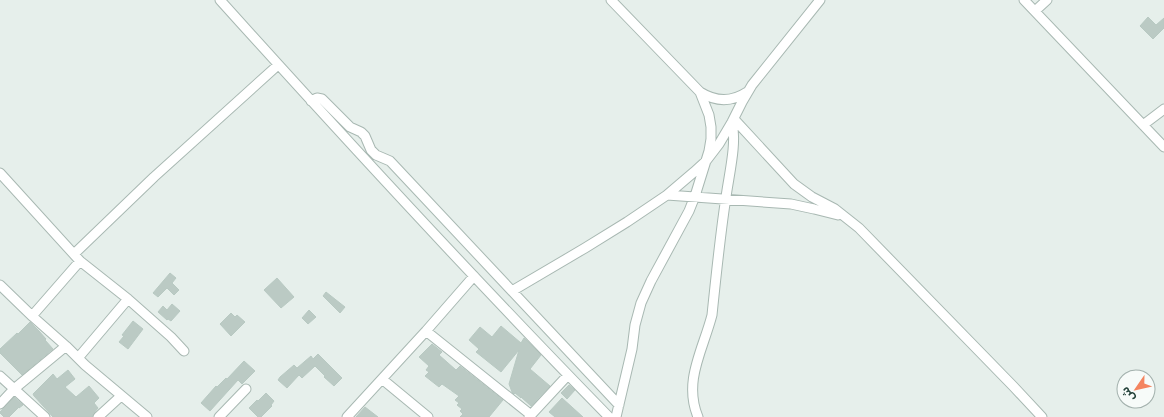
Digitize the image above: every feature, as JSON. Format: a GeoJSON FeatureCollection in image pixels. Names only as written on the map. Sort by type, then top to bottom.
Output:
{"type":"FeatureCollection","features":[{"type":"Feature","properties":{"kind":"street"},"geometry":{"type":"LineString","coordinates":[[220,0],[311,101],[474,276],[609,417]]}},
{"type":"Feature","properties":{"kind":"street"},"geometry":{"type":"LineString","coordinates":[[611,0],[700,92],[711,98],[724,100],[736,98],[747,92]]}},
{"type":"Feature","properties":{"kind":"street"},"geometry":{"type":"LineString","coordinates":[[512,291],[609,233],[667,195],[706,161],[719,144],[747,92],[820,0]]}},
{"type":"Feature","properties":{"kind":"street"},"geometry":{"type":"LineString","coordinates":[[1024,0],[1164,148]]}},
{"type":"Feature","properties":{"kind":"street"},"geometry":{"type":"LineString","coordinates":[[1035,11],[1047,0]]}},
{"type":"Feature","properties":{"kind":"street"},"geometry":{"type":"LineString","coordinates":[[74,254],[148,182],[278,65]]}},
{"type":"Feature","properties":{"kind":"street"},"geometry":{"type":"LineString","coordinates":[[616,417],[641,303],[689,211],[709,151],[711,127],[709,115],[700,92]]}},
{"type":"Feature","properties":{"kind":"street"},"geometry":{"type":"LineString","coordinates":[[311,101],[317,98],[322,99],[350,126],[361,132],[365,136],[373,152],[390,161],[619,405]]}},
{"type":"Feature","properties":{"kind":"street"},"geometry":{"type":"LineString","coordinates":[[1143,125],[1164,109]]}},
{"type":"Feature","properties":{"kind":"street"},"geometry":{"type":"LineString","coordinates":[[698,417],[694,405],[693,376],[712,315],[734,145],[733,120]]}},
{"type":"Feature","properties":{"kind":"street"},"geometry":{"type":"LineString","coordinates":[[733,120],[794,184],[807,194],[835,209],[859,228],[1042,417]]}},
{"type":"Feature","properties":{"kind":"street"},"geometry":{"type":"LineString","coordinates":[[0,173],[80,261],[128,299],[171,337],[184,351]]}},
{"type":"Feature","properties":{"kind":"street"},"geometry":{"type":"LineString","coordinates":[[667,195],[695,196],[803,206],[848,218]]}},
{"type":"Feature","properties":{"kind":"street"},"geometry":{"type":"LineString","coordinates":[[32,316],[80,261]]}},
{"type":"Feature","properties":{"kind":"street"},"geometry":{"type":"LineString","coordinates":[[347,417],[474,276]]}},
{"type":"Feature","properties":{"kind":"street"},"geometry":{"type":"LineString","coordinates":[[0,285],[78,358],[147,417]]}},
{"type":"Feature","properties":{"kind":"street"},"geometry":{"type":"LineString","coordinates":[[78,358],[128,299]]}},
{"type":"Feature","properties":{"kind":"street"},"geometry":{"type":"LineString","coordinates":[[426,331],[530,416],[568,375]]}},
{"type":"Feature","properties":{"kind":"street"},"geometry":{"type":"LineString","coordinates":[[0,404],[14,389],[66,346]]}},
{"type":"Feature","properties":{"kind":"street"},"geometry":{"type":"LineString","coordinates":[[0,376],[45,417]]}},
{"type":"Feature","properties":{"kind":"street"},"geometry":{"type":"LineString","coordinates":[[382,379],[428,417]]}},
{"type":"Feature","properties":{"kind":"street"},"geometry":{"type":"LineString","coordinates":[[224,415],[246,389]]}},
{"type":"Feature","properties":{"kind":"street"},"geometry":{"type":"LineString","coordinates":[[98,417],[121,396]]}},
{"type":"Feature","properties":{"kind":"building"},"geometry":{"type":"Polygon","coordinates":[[[1148,17],[1156,25],[1164,18],[1164,28],[1153,39],[1140,26],[1148,17]]]}},
{"type":"Feature","properties":{"kind":"building"},"geometry":{"type":"Polygon","coordinates":[[[170,273],[176,278],[172,283],[179,290],[174,295],[167,288],[158,297],[153,293],[170,273]]]}},
{"type":"Feature","properties":{"kind":"building"},"geometry":{"type":"Polygon","coordinates":[[[277,278],[294,297],[281,308],[264,290],[277,278]]]}},
{"type":"Feature","properties":{"kind":"building"},"geometry":{"type":"Polygon","coordinates":[[[326,292],[345,307],[340,313],[323,296],[326,292]]]}},
{"type":"Feature","properties":{"kind":"building"},"geometry":{"type":"Polygon","coordinates":[[[172,304],[180,311],[171,321],[168,319],[167,320],[158,312],[163,306],[167,310],[172,304]]]}},
{"type":"Feature","properties":{"kind":"building"},"geometry":{"type":"Polygon","coordinates":[[[309,310],[316,317],[308,324],[302,318],[309,310]]]}},
{"type":"Feature","properties":{"kind":"building"},"geometry":{"type":"Polygon","coordinates":[[[231,313],[235,317],[237,315],[245,322],[231,336],[220,324],[231,313]]]}},
{"type":"Feature","properties":{"kind":"building"},"geometry":{"type":"Polygon","coordinates":[[[133,321],[143,329],[128,349],[119,342],[124,336],[122,335],[133,321]]]}},
{"type":"Feature","properties":{"kind":"building"},"geometry":{"type":"Polygon","coordinates":[[[30,322],[53,349],[22,375],[0,353],[0,349],[30,322]]]}},
{"type":"Feature","properties":{"kind":"building"},"geometry":{"type":"Polygon","coordinates":[[[501,326],[521,343],[524,338],[541,355],[530,369],[550,386],[531,406],[521,397],[512,392],[509,384],[519,350],[501,372],[476,352],[479,349],[469,340],[480,327],[492,337],[501,326]]]}},
{"type":"Feature","properties":{"kind":"building"},"geometry":{"type":"Polygon","coordinates":[[[432,344],[442,352],[439,355],[456,370],[460,366],[503,400],[489,417],[460,417],[463,414],[460,411],[462,409],[457,405],[459,403],[455,400],[459,396],[442,384],[439,387],[425,376],[429,372],[426,370],[429,366],[419,357],[432,344]]]}},
{"type":"Feature","properties":{"kind":"building"},"geometry":{"type":"Polygon","coordinates":[[[318,354],[342,378],[334,386],[315,366],[302,378],[299,375],[287,388],[278,380],[294,365],[297,368],[311,356],[313,359],[318,354]]]}},
{"type":"Feature","properties":{"kind":"building"},"geometry":{"type":"Polygon","coordinates":[[[244,361],[255,371],[242,384],[238,380],[210,411],[201,403],[216,386],[217,387],[226,378],[227,379],[244,361]]]}},
{"type":"Feature","properties":{"kind":"building"},"geometry":{"type":"Polygon","coordinates":[[[68,370],[75,379],[65,387],[76,397],[89,386],[99,398],[94,403],[98,408],[92,417],[53,417],[34,396],[33,394],[53,374],[57,379],[68,370]]]}},
{"type":"Feature","properties":{"kind":"building"},"geometry":{"type":"Polygon","coordinates":[[[569,385],[575,390],[567,399],[561,393],[569,385]]]}},
{"type":"Feature","properties":{"kind":"building"},"geometry":{"type":"Polygon","coordinates":[[[266,393],[274,401],[271,405],[272,406],[261,417],[258,417],[249,408],[266,393]]]}},
{"type":"Feature","properties":{"kind":"building"},"geometry":{"type":"Polygon","coordinates":[[[14,397],[23,405],[9,417],[4,417],[0,412],[14,397]]]}},
{"type":"Feature","properties":{"kind":"building"},"geometry":{"type":"Polygon","coordinates":[[[562,398],[583,417],[555,417],[549,412],[562,398]]]}},
{"type":"Feature","properties":{"kind":"building"},"geometry":{"type":"Polygon","coordinates":[[[365,407],[378,417],[356,417],[365,407]]]}}]}
